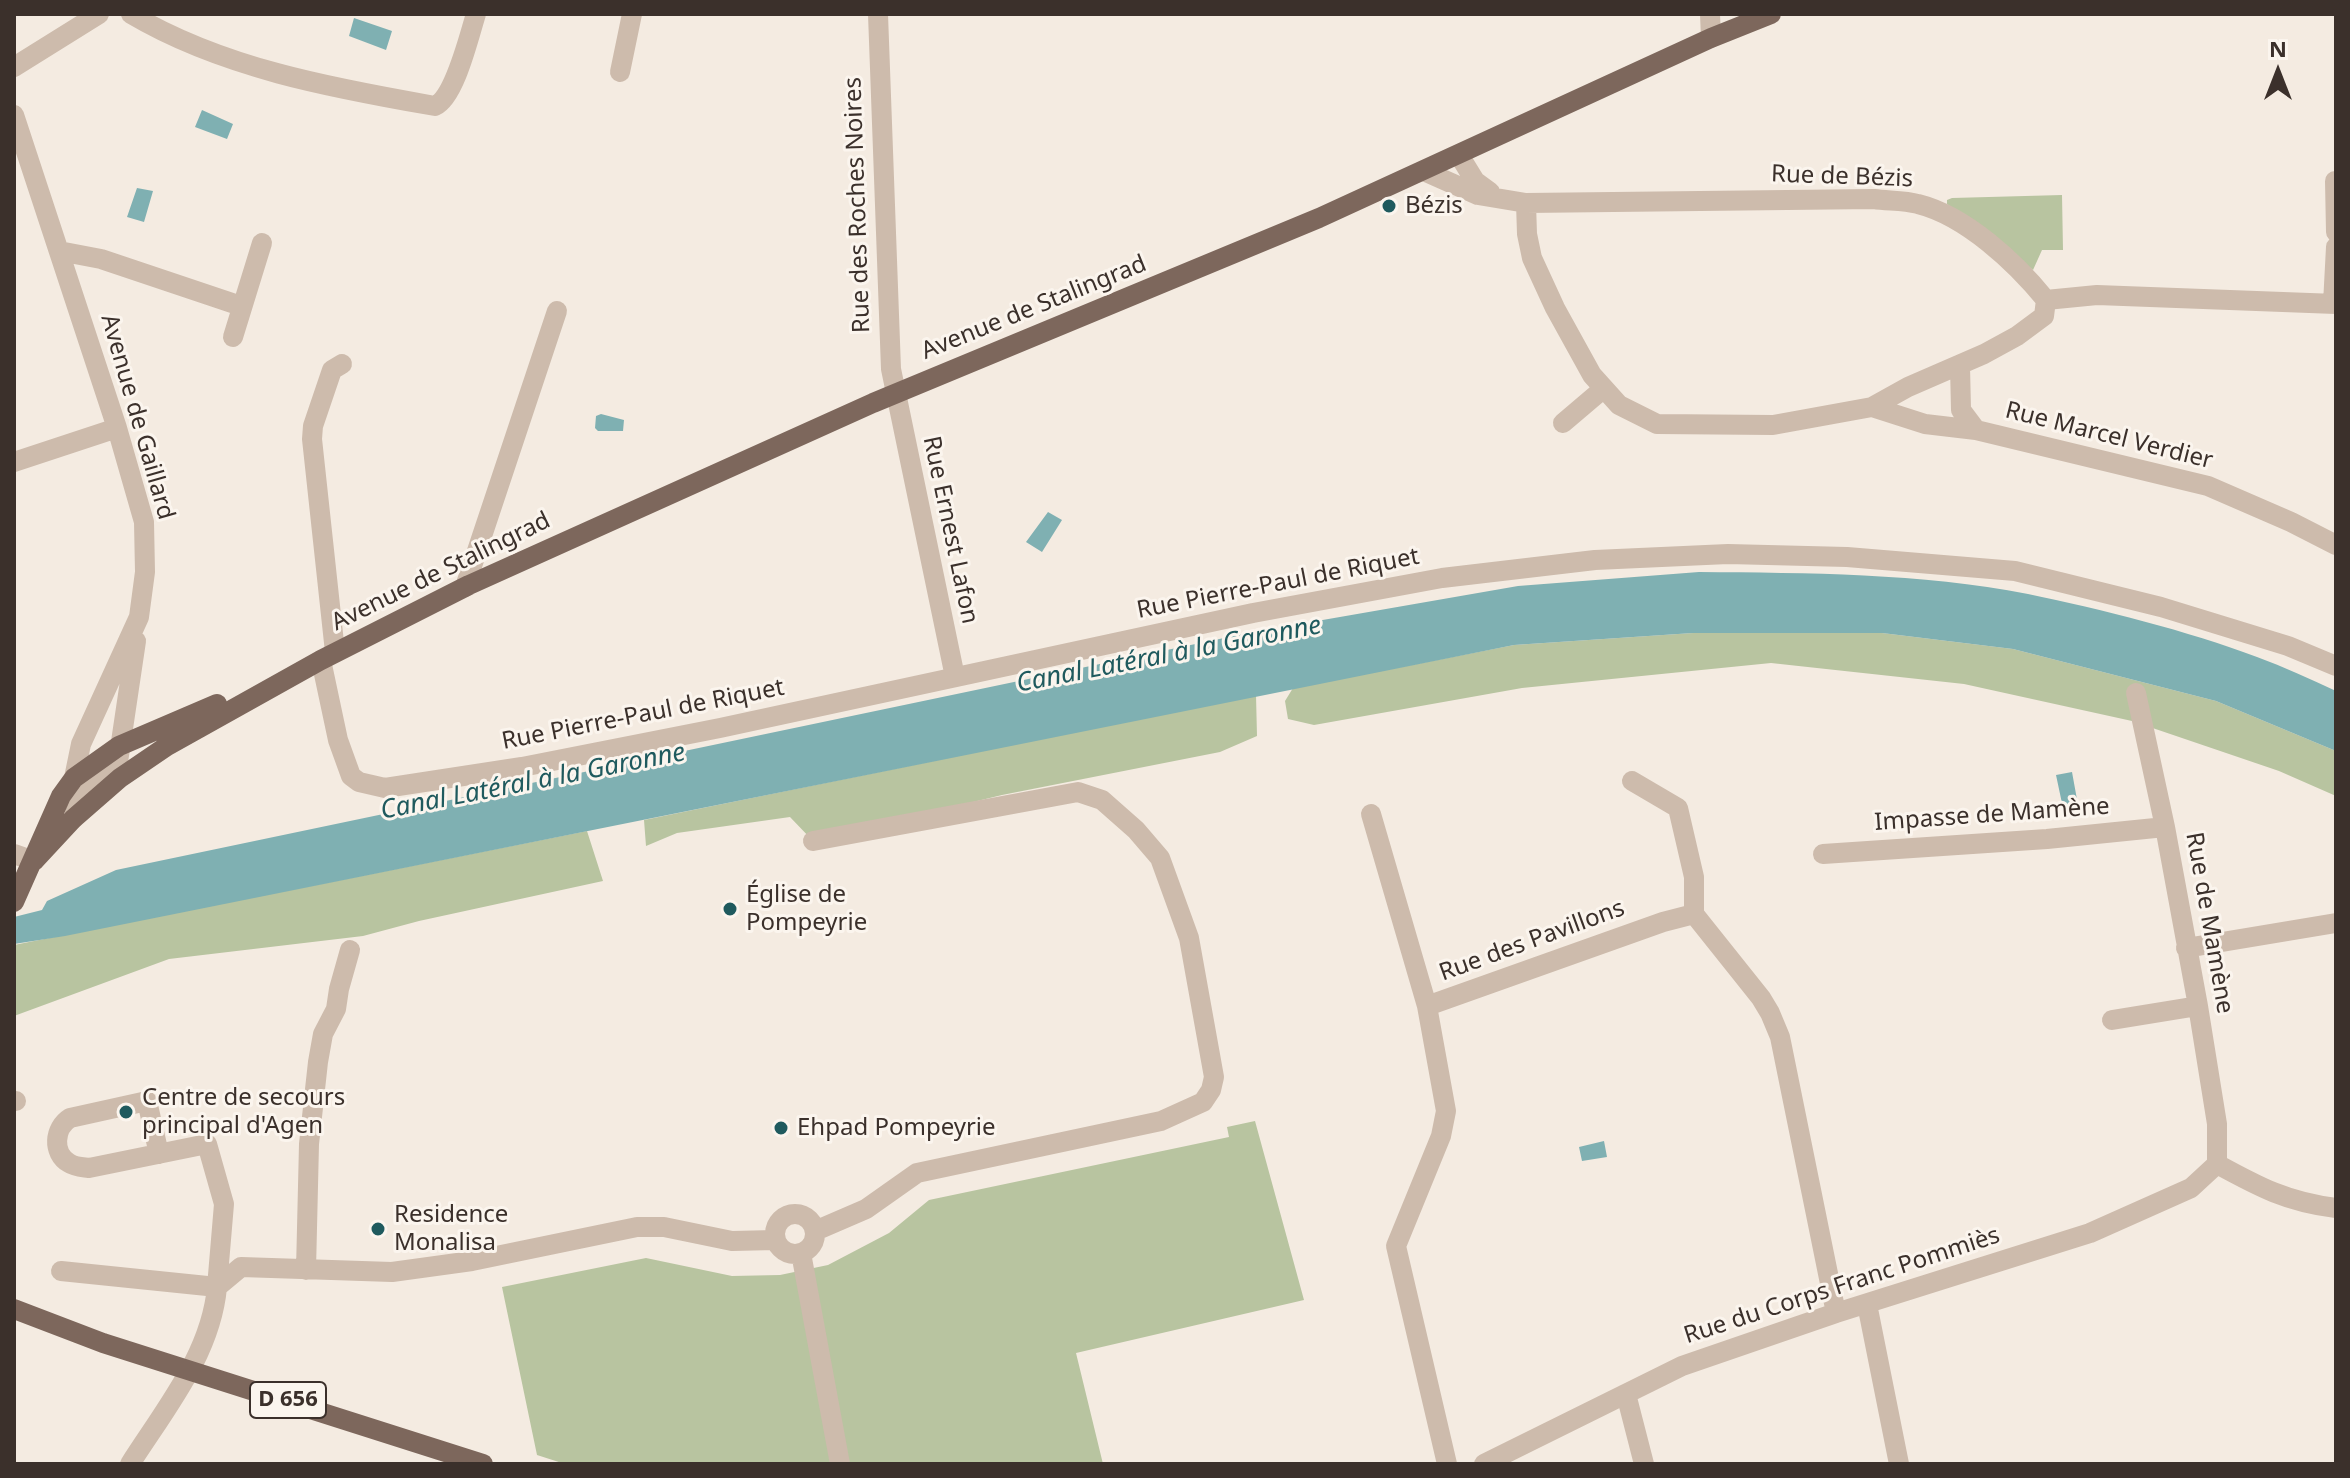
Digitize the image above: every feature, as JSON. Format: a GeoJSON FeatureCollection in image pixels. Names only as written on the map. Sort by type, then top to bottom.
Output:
{"type":"FeatureCollection","features":[{"type":"Feature","properties":{"kind":"main road","name":"Avenue de Stalingrad"},"geometry":{"type":"LineString","coordinates":[[32,865],[73,819],[120,778],[167,746],[328,656],[465,587],[895,394],[1319,218],[1711,38],[1771,14]]}},
{"type":"Feature","properties":{"kind":"main road","name":"Avenue de Stalingrad"},"geometry":{"type":"LineString","coordinates":[[14,902],[61,796],[74,778],[119,746],[328,656]]}},
{"type":"Feature","properties":{"kind":"main road","name":"D 656"},"geometry":{"type":"LineString","coordinates":[[14,1309],[92,1340],[483,1464]]}},
{"type":"Feature","properties":{"kind":"main road","name":"D 656"},"geometry":{"type":"LineString","coordinates":[[14,1325],[92,1340]]}},
{"type":"Feature","properties":{"kind":"street"},"geometry":{"type":"LineString","coordinates":[[14,67],[99,14]]}},
{"type":"Feature","properties":{"kind":"street"},"geometry":{"type":"LineString","coordinates":[[131,14],[228,59],[374,95],[435,106],[441,104],[450,91],[476,14]]}},
{"type":"Feature","properties":{"kind":"street"},"geometry":{"type":"LineString","coordinates":[[620,72],[632,14]]}},
{"type":"Feature","properties":{"kind":"street","name":"Rue des Roches Noires"},"geometry":{"type":"LineString","coordinates":[[878,14],[888,312],[895,394]]}},
{"type":"Feature","properties":{"kind":"street"},"geometry":{"type":"LineString","coordinates":[[1710,14],[1711,38]]}},
{"type":"Feature","properties":{"kind":"street","name":"Avenue de Gaillard"},"geometry":{"type":"LineString","coordinates":[[14,115],[117,428],[144,522],[145,572],[139,617],[81,744],[74,778]]}},
{"type":"Feature","properties":{"kind":"street"},"geometry":{"type":"LineString","coordinates":[[1459,155],[1475,181],[1505,200]]}},
{"type":"Feature","properties":{"kind":"street","name":"Rue de Bézis"},"geometry":{"type":"LineString","coordinates":[[1424,171],[1478,195],[1526,203],[1874,199],[1917,203],[1987,240],[2030,280],[2046,300]]}},
{"type":"Feature","properties":{"kind":"street"},"geometry":{"type":"LineString","coordinates":[[2335,181],[2336,232]]}},
{"type":"Feature","properties":{"kind":"street"},"geometry":{"type":"LineString","coordinates":[[1526,203],[1532,258],[1592,375],[1619,405],[1657,424],[1773,425],[1872,407],[2017,336],[2044,316],[2046,300],[2097,295],[2334,304],[2336,247]]}},
{"type":"Feature","properties":{"kind":"street"},"geometry":{"type":"LineString","coordinates":[[233,337],[262,243]]}},
{"type":"Feature","properties":{"kind":"street"},"geometry":{"type":"LineString","coordinates":[[59,251],[101,259],[241,306]]}},
{"type":"Feature","properties":{"kind":"street"},"geometry":{"type":"LineString","coordinates":[[465,587],[557,311]]}},
{"type":"Feature","properties":{"kind":"street"},"geometry":{"type":"LineString","coordinates":[[328,656],[312,439],[313,426],[332,370],[342,364]]}},
{"type":"Feature","properties":{"kind":"street","name":"Rue Marcel Verdier"},"geometry":{"type":"LineString","coordinates":[[1960,366],[1961,410],[1976,430],[2208,486],[2336,545]]}},
{"type":"Feature","properties":{"kind":"street"},"geometry":{"type":"LineString","coordinates":[[1563,423],[1603,389]]}},
{"type":"Feature","properties":{"kind":"street","name":"Rue Ernest Lafon"},"geometry":{"type":"LineString","coordinates":[[895,394],[955,677]]}},
{"type":"Feature","properties":{"kind":"street"},"geometry":{"type":"LineString","coordinates":[[1872,407],[1925,424],[1976,430]]}},
{"type":"Feature","properties":{"kind":"street"},"geometry":{"type":"LineString","coordinates":[[14,462],[117,428]]}},
{"type":"Feature","properties":{"kind":"street","name":"Rue Pierre-Paul de Riquet"},"geometry":{"type":"LineString","coordinates":[[328,656],[338,740],[351,776],[359,782],[385,788],[522,767],[1253,613],[1442,578],[1595,560],[1719,554],[1847,557],[2015,571],[2161,607],[2288,646],[2336,666]]}},
{"type":"Feature","properties":{"kind":"street"},"geometry":{"type":"LineString","coordinates":[[73,819],[83,789],[118,762],[139,617]]}},
{"type":"Feature","properties":{"kind":"street","name":"Rue de Mamène"},"geometry":{"type":"LineString","coordinates":[[2136,693],[2165,827],[2198,1006],[2217,1124],[2217,1164]]}},
{"type":"Feature","properties":{"kind":"street"},"geometry":{"type":"LineString","coordinates":[[1632,781],[1678,808],[1694,877],[1694,914],[1761,998],[1780,1037],[1836,1313]]}},
{"type":"Feature","properties":{"kind":"street"},"geometry":{"type":"LineString","coordinates":[[813,841],[1078,792],[1102,800],[1136,830],[1160,858],[1171,885],[1189,938],[1214,1077],[1211,1090],[1203,1102],[1161,1121],[917,1173],[866,1209],[815,1231]]}},
{"type":"Feature","properties":{"kind":"street"},"geometry":{"type":"LineString","coordinates":[[1371,814],[1427,1006]]}},
{"type":"Feature","properties":{"kind":"street","name":"Impasse de Mamène"},"geometry":{"type":"LineString","coordinates":[[1823,854],[2047,839],[2165,827]]}},
{"type":"Feature","properties":{"kind":"street"},"geometry":{"type":"LineString","coordinates":[[14,854],[32,865]]}},
{"type":"Feature","properties":{"kind":"street","name":"Rue des Pavillons"},"geometry":{"type":"LineString","coordinates":[[1447,1464],[1396,1246],[1441,1136],[1446,1111],[1427,1006],[1663,922],[1694,914]]}},
{"type":"Feature","properties":{"kind":"street"},"geometry":{"type":"LineString","coordinates":[[2186,948],[2336,923]]}},
{"type":"Feature","properties":{"kind":"street"},"geometry":{"type":"LineString","coordinates":[[306,1270],[309,1144],[318,1062],[323,1034],[336,1009],[350,950]]}},
{"type":"Feature","properties":{"kind":"street"},"geometry":{"type":"LineString","coordinates":[[2112,1020],[2198,1006]]}},
{"type":"Feature","properties":{"kind":"street"},"geometry":{"type":"LineString","coordinates":[[130,1464],[170,1402],[205,1339],[214,1311],[224,1204],[207,1144],[159,1154],[89,1168],[72,1165],[62,1157],[57,1134],[62,1123],[70,1118],[147,1101],[159,1154]]}},
{"type":"Feature","properties":{"kind":"street"},"geometry":{"type":"LineString","coordinates":[[2217,1164],[2268,1192],[2308,1205],[2336,1208]]}},
{"type":"Feature","properties":{"kind":"street","name":"Rue du Corps Franc Pommiès"},"geometry":{"type":"LineString","coordinates":[[1484,1464],[1682,1366],[1836,1313],[2090,1233],[2191,1188],[2217,1164]]}},
{"type":"Feature","properties":{"kind":"street"},"geometry":{"type":"LineString","coordinates":[[61,1271],[217,1287],[241,1267],[392,1272],[472,1261],[637,1227],[664,1227],[732,1241],[775,1240],[788,1253],[801,1253],[814,1242],[815,1231],[808,1218],[794,1213],[776,1225],[775,1240]]}},
{"type":"Feature","properties":{"kind":"street"},"geometry":{"type":"LineString","coordinates":[[801,1253],[840,1464]]}},
{"type":"Feature","properties":{"kind":"street"},"geometry":{"type":"LineString","coordinates":[[1867,1304],[1899,1464]]}},
{"type":"Feature","properties":{"kind":"street"},"geometry":{"type":"LineString","coordinates":[[1626,1394],[1644,1464]]}},
{"type":"Feature","properties":{"kind":"green space"},"geometry":{"type":"Polygon","coordinates":[[[2062,195],[2063,250],[2042,250],[2033,270],[1947,204],[1947,200],[1952,198],[2062,195]]]}},
{"type":"Feature","properties":{"kind":"green space"},"geometry":{"type":"Polygon","coordinates":[[[1693,633],[1882,633],[2013,649],[2216,701],[2336,751],[2336,796],[2279,771],[2132,721],[1964,684],[1771,663],[1522,688],[1314,725],[1288,719],[1285,701],[1293,688],[1514,645],[1693,633]]]}},
{"type":"Feature","properties":{"kind":"green space"},"geometry":{"type":"Polygon","coordinates":[[[1256,695],[1257,736],[1220,752],[1002,795],[813,841],[790,817],[677,833],[646,846],[644,820],[1256,695]]]}},
{"type":"Feature","properties":{"kind":"green space"},"geometry":{"type":"Polygon","coordinates":[[[587,831],[603,881],[363,936],[169,959],[14,1016],[14,945],[587,831]]]}},
{"type":"Feature","properties":{"kind":"green space"},"geometry":{"type":"Polygon","coordinates":[[[1255,1121],[1304,1300],[1076,1353],[1103,1464],[565,1464],[537,1455],[502,1287],[646,1258],[732,1276],[780,1275],[828,1265],[889,1233],[929,1200],[1229,1137],[1227,1127],[1255,1121]]]}},
{"type":"Feature","properties":{"kind":"water"},"geometry":{"type":"Polygon","coordinates":[[[354,18],[392,31],[386,50],[349,36],[354,18]]]}},
{"type":"Feature","properties":{"kind":"water"},"geometry":{"type":"Polygon","coordinates":[[[202,110],[233,124],[227,139],[195,127],[202,110]]]}},
{"type":"Feature","properties":{"kind":"water"},"geometry":{"type":"Polygon","coordinates":[[[137,188],[153,191],[144,222],[127,217],[137,188]]]}},
{"type":"Feature","properties":{"kind":"water"},"geometry":{"type":"Polygon","coordinates":[[[601,414],[624,420],[623,431],[598,431],[595,428],[596,416],[601,414]]]}},
{"type":"Feature","properties":{"kind":"water"},"geometry":{"type":"Polygon","coordinates":[[[1048,512],[1062,520],[1042,552],[1026,542],[1048,512]]]}},
{"type":"Feature","properties":{"kind":"water","name":"Canal Latéral à la Garonne"},"geometry":{"type":"Polygon","coordinates":[[[1699,572],[1905,578],[1987,587],[2028,594],[2173,630],[2257,657],[2336,691],[2336,751],[2216,701],[2013,649],[1882,633],[1693,633],[1514,645],[14,944],[14,917],[42,910],[47,901],[116,870],[1248,633],[1518,586],[1699,572]]]}},
{"type":"Feature","properties":{"kind":"water"},"geometry":{"type":"Polygon","coordinates":[[[2072,772],[2078,805],[2063,808],[2056,775],[2072,772]]]}},
{"type":"Feature","properties":{"kind":"water"},"geometry":{"type":"Polygon","coordinates":[[[1604,1141],[1607,1157],[1582,1161],[1579,1147],[1604,1141]]]}},
{"type":"Feature","properties":{"kind":"place","name":"Bézis"},"geometry":{"type":"Point","coordinates":[1389,206]}},
{"type":"Feature","properties":{"kind":"place","name":"Église de Pompeyrie"},"geometry":{"type":"Point","coordinates":[730,909]}},
{"type":"Feature","properties":{"kind":"place","name":"Centre de secours principal d'Agen"},"geometry":{"type":"Point","coordinates":[126,1112]}},
{"type":"Feature","properties":{"kind":"place","name":"Ehpad Pompeyrie"},"geometry":{"type":"Point","coordinates":[781,1128]}},
{"type":"Feature","properties":{"kind":"place","name":"Residence Monalisa"},"geometry":{"type":"Point","coordinates":[378,1229]}}]}
